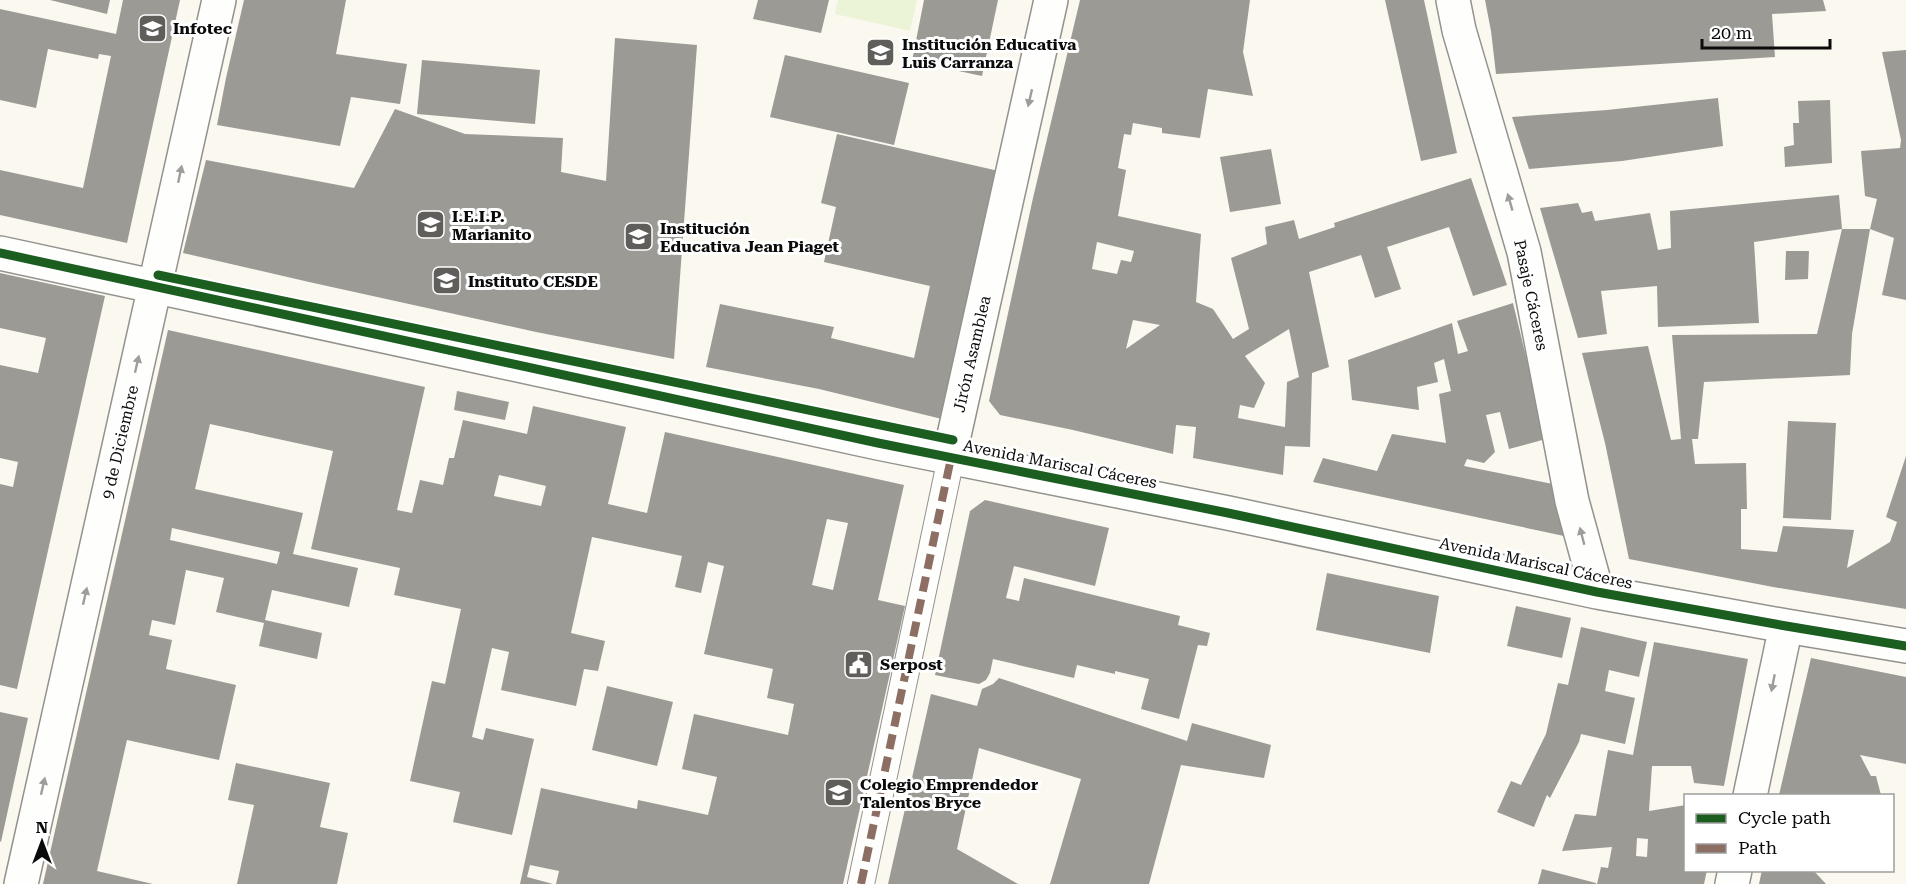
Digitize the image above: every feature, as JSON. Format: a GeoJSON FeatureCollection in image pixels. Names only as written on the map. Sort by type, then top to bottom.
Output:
{"type":"FeatureCollection","features":[{"type":"Feature","properties":{"kind":"street","name":"9 de Diciembre"},"geometry":{"type":"LineString","coordinates":[[21,884],[219,0]]}},
{"type":"Feature","properties":{"kind":"street","name":"Jirón Asamblea"},"geometry":{"type":"LineString","coordinates":[[861,884],[953,440],[1052,0]]}},
{"type":"Feature","properties":{"kind":"street","name":"Pasaje Cáceres"},"geometry":{"type":"LineString","coordinates":[[1453,0],[1459,30],[1524,252],[1572,501],[1597,592]]}},
{"type":"Feature","properties":{"kind":"street","name":"Avenida Mariscal Cáceres"},"geometry":{"type":"LineString","coordinates":[[0,253],[951,458],[1228,513],[1597,592],[1906,646]]}},
{"type":"Feature","properties":{"kind":"street"},"geometry":{"type":"LineString","coordinates":[[1750,794],[1785,626]]}},
{"type":"Feature","properties":{"kind":"green space"},"geometry":{"type":"Polygon","coordinates":[[[838,0],[917,0],[910,31],[835,14],[838,0]]]}},
{"type":"Feature","properties":{"kind":"building"},"geometry":{"type":"Polygon","coordinates":[[[50,0],[110,0],[107,14],[50,0]]]}},
{"type":"Feature","properties":{"kind":"building"},"geometry":{"type":"Polygon","coordinates":[[[123,0],[180,0],[127,243],[0,215],[0,170],[83,188],[111,56],[99,54],[98,59],[48,49],[36,108],[0,100],[0,9],[116,34],[123,0]]]}},
{"type":"Feature","properties":{"kind":"building"},"geometry":{"type":"Polygon","coordinates":[[[244,0],[346,0],[336,54],[407,64],[400,104],[351,97],[340,146],[217,125],[244,0]]]}},
{"type":"Feature","properties":{"kind":"building"},"geometry":{"type":"Polygon","coordinates":[[[758,0],[829,0],[821,33],[753,19],[758,0]]]}},
{"type":"Feature","properties":{"kind":"building"},"geometry":{"type":"Polygon","coordinates":[[[924,0],[998,0],[982,76],[912,61],[924,0]]]}},
{"type":"Feature","properties":{"kind":"building"},"geometry":{"type":"Polygon","coordinates":[[[1080,0],[1250,0],[1243,52],[1253,96],[1208,89],[1200,138],[1162,133],[1162,128],[1133,123],[1131,135],[1124,134],[1118,168],[1126,170],[1118,216],[1201,234],[1196,302],[1213,309],[1233,339],[1249,329],[1231,258],[1267,244],[1265,227],[1294,220],[1299,239],[1335,227],[1334,223],[1471,178],[1507,285],[1473,296],[1449,227],[1387,247],[1401,289],[1375,298],[1361,255],[1309,272],[1329,367],[1312,373],[1310,447],[1285,446],[1283,475],[1193,458],[1196,427],[1176,425],[1173,454],[1000,415],[989,401],[1033,198],[1080,0]],[[1097,242],[1092,269],[1117,274],[1121,260],[1131,262],[1134,251],[1097,242]],[[1133,320],[1126,349],[1160,325],[1133,320]],[[1289,329],[1245,356],[1265,383],[1254,408],[1240,405],[1238,418],[1285,427],[1287,382],[1299,377],[1289,329]]]}},
{"type":"Feature","properties":{"kind":"building"},"geometry":{"type":"Polygon","coordinates":[[[1385,0],[1424,0],[1457,153],[1421,161],[1385,0]]]}},
{"type":"Feature","properties":{"kind":"building"},"geometry":{"type":"Polygon","coordinates":[[[1485,0],[1823,0],[1826,11],[1772,14],[1775,57],[1496,74],[1485,0]]]}},
{"type":"Feature","properties":{"kind":"building"},"geometry":{"type":"Polygon","coordinates":[[[615,38],[697,45],[674,359],[536,332],[183,253],[206,160],[354,188],[395,109],[465,134],[563,138],[561,172],[606,181],[615,38]]]}},
{"type":"Feature","properties":{"kind":"building"},"geometry":{"type":"Polygon","coordinates":[[[1906,50],[1906,300],[1882,295],[1894,238],[1870,229],[1877,199],[1865,196],[1861,151],[1900,148],[1901,140],[1882,52],[1906,50]]]}},
{"type":"Feature","properties":{"kind":"building"},"geometry":{"type":"Polygon","coordinates":[[[785,55],[909,83],[894,145],[770,117],[785,55]]]}},
{"type":"Feature","properties":{"kind":"building"},"geometry":{"type":"Polygon","coordinates":[[[422,60],[540,70],[535,124],[417,114],[422,60]]]}},
{"type":"Feature","properties":{"kind":"building"},"geometry":{"type":"Polygon","coordinates":[[[1718,98],[1723,146],[1622,161],[1529,169],[1512,117],[1607,110],[1718,98]]]}},
{"type":"Feature","properties":{"kind":"building"},"geometry":{"type":"Polygon","coordinates":[[[1830,100],[1832,163],[1785,167],[1784,147],[1794,145],[1793,123],[1799,123],[1798,101],[1830,100]]]}},
{"type":"Feature","properties":{"kind":"building"},"geometry":{"type":"Polygon","coordinates":[[[837,134],[1003,172],[946,420],[819,389],[706,367],[720,304],[834,327],[831,338],[914,358],[930,286],[824,262],[836,207],[821,203],[837,134]]]}},
{"type":"Feature","properties":{"kind":"building"},"geometry":{"type":"Polygon","coordinates":[[[1271,149],[1281,204],[1230,212],[1220,157],[1271,149]]]}},
{"type":"Feature","properties":{"kind":"building"},"geometry":{"type":"Polygon","coordinates":[[[1839,195],[1842,229],[1754,242],[1759,323],[1658,327],[1657,286],[1601,291],[1607,334],[1578,338],[1540,208],[1578,203],[1582,213],[1592,211],[1595,221],[1650,213],[1658,250],[1671,248],[1670,211],[1839,195]]]}},
{"type":"Feature","properties":{"kind":"building"},"geometry":{"type":"Polygon","coordinates":[[[1842,229],[1870,229],[1852,334],[1850,375],[1704,382],[1698,439],[1692,439],[1695,464],[1746,463],[1747,509],[1741,509],[1741,549],[1777,552],[1783,526],[1854,530],[1847,568],[1890,542],[1897,522],[1886,517],[1906,456],[1906,609],[1773,587],[1629,559],[1605,443],[1582,353],[1648,346],[1671,440],[1681,439],[1672,335],[1817,334],[1842,229]]]}},
{"type":"Feature","properties":{"kind":"building"},"geometry":{"type":"Polygon","coordinates":[[[1786,251],[1809,251],[1808,279],[1785,280],[1786,251]]]}},
{"type":"Feature","properties":{"kind":"building"},"geometry":{"type":"Polygon","coordinates":[[[0,273],[105,296],[17,689],[0,685],[0,484],[13,487],[18,462],[0,458],[0,365],[38,373],[46,338],[0,328],[0,273]]]}},
{"type":"Feature","properties":{"kind":"building"},"geometry":{"type":"Polygon","coordinates":[[[1513,303],[1546,439],[1509,449],[1500,412],[1486,415],[1495,452],[1484,463],[1467,459],[1464,466],[1553,484],[1564,536],[1313,482],[1323,458],[1377,471],[1392,434],[1446,443],[1439,394],[1451,391],[1444,359],[1434,363],[1438,382],[1417,387],[1419,410],[1352,400],[1348,360],[1452,323],[1458,354],[1468,351],[1457,321],[1513,303]]]}},
{"type":"Feature","properties":{"kind":"building"},"geometry":{"type":"Polygon","coordinates":[[[168,330],[425,387],[397,510],[412,513],[420,480],[443,485],[449,458],[454,458],[463,420],[527,434],[533,406],[626,427],[608,504],[647,513],[665,432],[904,485],[878,600],[905,606],[843,884],[556,884],[559,871],[530,865],[527,877],[553,884],[520,884],[541,788],[637,809],[638,800],[708,815],[717,777],[682,769],[694,714],[788,735],[794,704],[767,698],[773,669],[704,654],[724,566],[708,562],[701,593],[675,587],[682,556],[592,537],[571,633],[605,641],[598,671],[584,669],[576,706],[501,690],[509,652],[492,648],[472,737],[483,740],[486,728],[534,739],[512,835],[453,822],[460,792],[410,781],[432,681],[445,684],[461,609],[394,595],[400,568],[311,549],[333,451],[210,424],[195,489],[303,513],[293,554],[358,568],[349,607],[272,590],[265,620],[322,633],[317,659],[259,646],[264,623],[216,612],[224,578],[186,570],[175,625],[152,620],[149,635],[172,640],[166,669],[236,685],[219,760],[127,740],[97,871],[153,884],[43,884],[168,330]],[[499,475],[494,496],[541,506],[546,486],[499,475]],[[827,519],[812,585],[833,590],[848,523],[827,519]],[[172,528],[170,540],[277,564],[280,552],[172,528]]]}},
{"type":"Feature","properties":{"kind":"building"},"geometry":{"type":"Polygon","coordinates":[[[457,391],[509,402],[505,420],[454,410],[457,391]]]}},
{"type":"Feature","properties":{"kind":"building"},"geometry":{"type":"Polygon","coordinates":[[[1788,421],[1836,423],[1831,520],[1783,518],[1788,421]]]}},
{"type":"Feature","properties":{"kind":"building"},"geometry":{"type":"Polygon","coordinates":[[[985,500],[1109,528],[1095,586],[1014,566],[1006,598],[1019,601],[1024,578],[1180,616],[1178,625],[1210,633],[1207,646],[1198,645],[1179,719],[1141,709],[1149,679],[1115,671],[1115,674],[1077,665],[1074,678],[993,659],[990,673],[986,680],[979,684],[935,675],[970,511],[985,500]]]}},
{"type":"Feature","properties":{"kind":"building"},"geometry":{"type":"Polygon","coordinates":[[[1327,573],[1439,596],[1430,653],[1316,630],[1327,573]]]}},
{"type":"Feature","properties":{"kind":"building"},"geometry":{"type":"Polygon","coordinates":[[[1516,606],[1571,618],[1562,658],[1507,646],[1516,606]]]}},
{"type":"Feature","properties":{"kind":"building"},"geometry":{"type":"Polygon","coordinates":[[[1581,627],[1647,642],[1639,677],[1609,670],[1605,691],[1635,698],[1625,744],[1581,734],[1550,798],[1547,795],[1534,827],[1497,812],[1511,781],[1521,785],[1546,734],[1558,683],[1568,685],[1581,627]]]}},
{"type":"Feature","properties":{"kind":"building"},"geometry":{"type":"Polygon","coordinates":[[[1654,642],[1748,659],[1724,786],[1694,783],[1691,766],[1652,766],[1649,811],[1684,805],[1684,872],[1707,872],[1704,884],[1597,884],[1601,867],[1608,868],[1612,847],[1562,851],[1575,814],[1596,816],[1608,750],[1633,755],[1654,642]],[[1637,838],[1636,856],[1647,857],[1648,839],[1637,838]]]}},
{"type":"Feature","properties":{"kind":"building"},"geometry":{"type":"Polygon","coordinates":[[[1811,658],[1906,677],[1906,764],[1860,755],[1871,776],[1876,776],[1881,794],[1779,794],[1811,658]]]}},
{"type":"Feature","properties":{"kind":"building"},"geometry":{"type":"Polygon","coordinates":[[[999,678],[1187,741],[1192,723],[1271,745],[1264,778],[1181,765],[1149,884],[1050,884],[1081,779],[979,748],[957,849],[1018,884],[888,884],[931,694],[977,706],[982,689],[999,678]]]}},
{"type":"Feature","properties":{"kind":"building"},"geometry":{"type":"Polygon","coordinates":[[[607,686],[673,702],[657,766],[592,750],[607,686]]]}},
{"type":"Feature","properties":{"kind":"building"},"geometry":{"type":"Polygon","coordinates":[[[0,712],[28,718],[1,842],[0,841],[0,712]]]}},
{"type":"Feature","properties":{"kind":"building"},"geometry":{"type":"Polygon","coordinates":[[[236,763],[330,783],[320,827],[348,833],[337,884],[237,884],[254,805],[228,800],[236,763]]]}},
{"type":"Feature","properties":{"kind":"building"},"geometry":{"type":"Polygon","coordinates":[[[1542,869],[1596,883],[1596,884],[1538,884],[1542,869]]]}},
{"type":"Feature","properties":{"kind":"building"},"geometry":{"type":"Polygon","coordinates":[[[1762,872],[1815,872],[1826,884],[1759,884],[1762,872]]]}},
{"type":"Feature","properties":{"kind":"marked path"},"geometry":{"type":"LineString","coordinates":[[861,884],[951,458]]}},
{"type":"Feature","properties":{"kind":"cycle path"},"geometry":{"type":"LineString","coordinates":[[0,253],[878,443],[1228,513],[1597,592],[1906,646]]}},
{"type":"Feature","properties":{"kind":"cycle path"},"geometry":{"type":"LineString","coordinates":[[158,275],[953,440]]}},
{"type":"Feature","properties":{"kind":"place","name":"Infotec"},"geometry":{"type":"Point","coordinates":[152,28]}},
{"type":"Feature","properties":{"kind":"place","name":"Institución Educativa Luis Carranza"},"geometry":{"type":"Point","coordinates":[881,53]}},
{"type":"Feature","properties":{"kind":"place","name":"I.E.I.P. Marianito"},"geometry":{"type":"Point","coordinates":[431,225]}},
{"type":"Feature","properties":{"kind":"place","name":"Institución Educativa Jean Piaget"},"geometry":{"type":"Point","coordinates":[639,237]}},
{"type":"Feature","properties":{"kind":"place","name":"Instituto CESDE"},"geometry":{"type":"Point","coordinates":[447,281]}},
{"type":"Feature","properties":{"kind":"place","name":"Serpost"},"geometry":{"type":"Point","coordinates":[859,664]}},
{"type":"Feature","properties":{"kind":"place","name":"Colegio Emprendedor Talentos Bryce"},"geometry":{"type":"Point","coordinates":[839,793]}}]}
